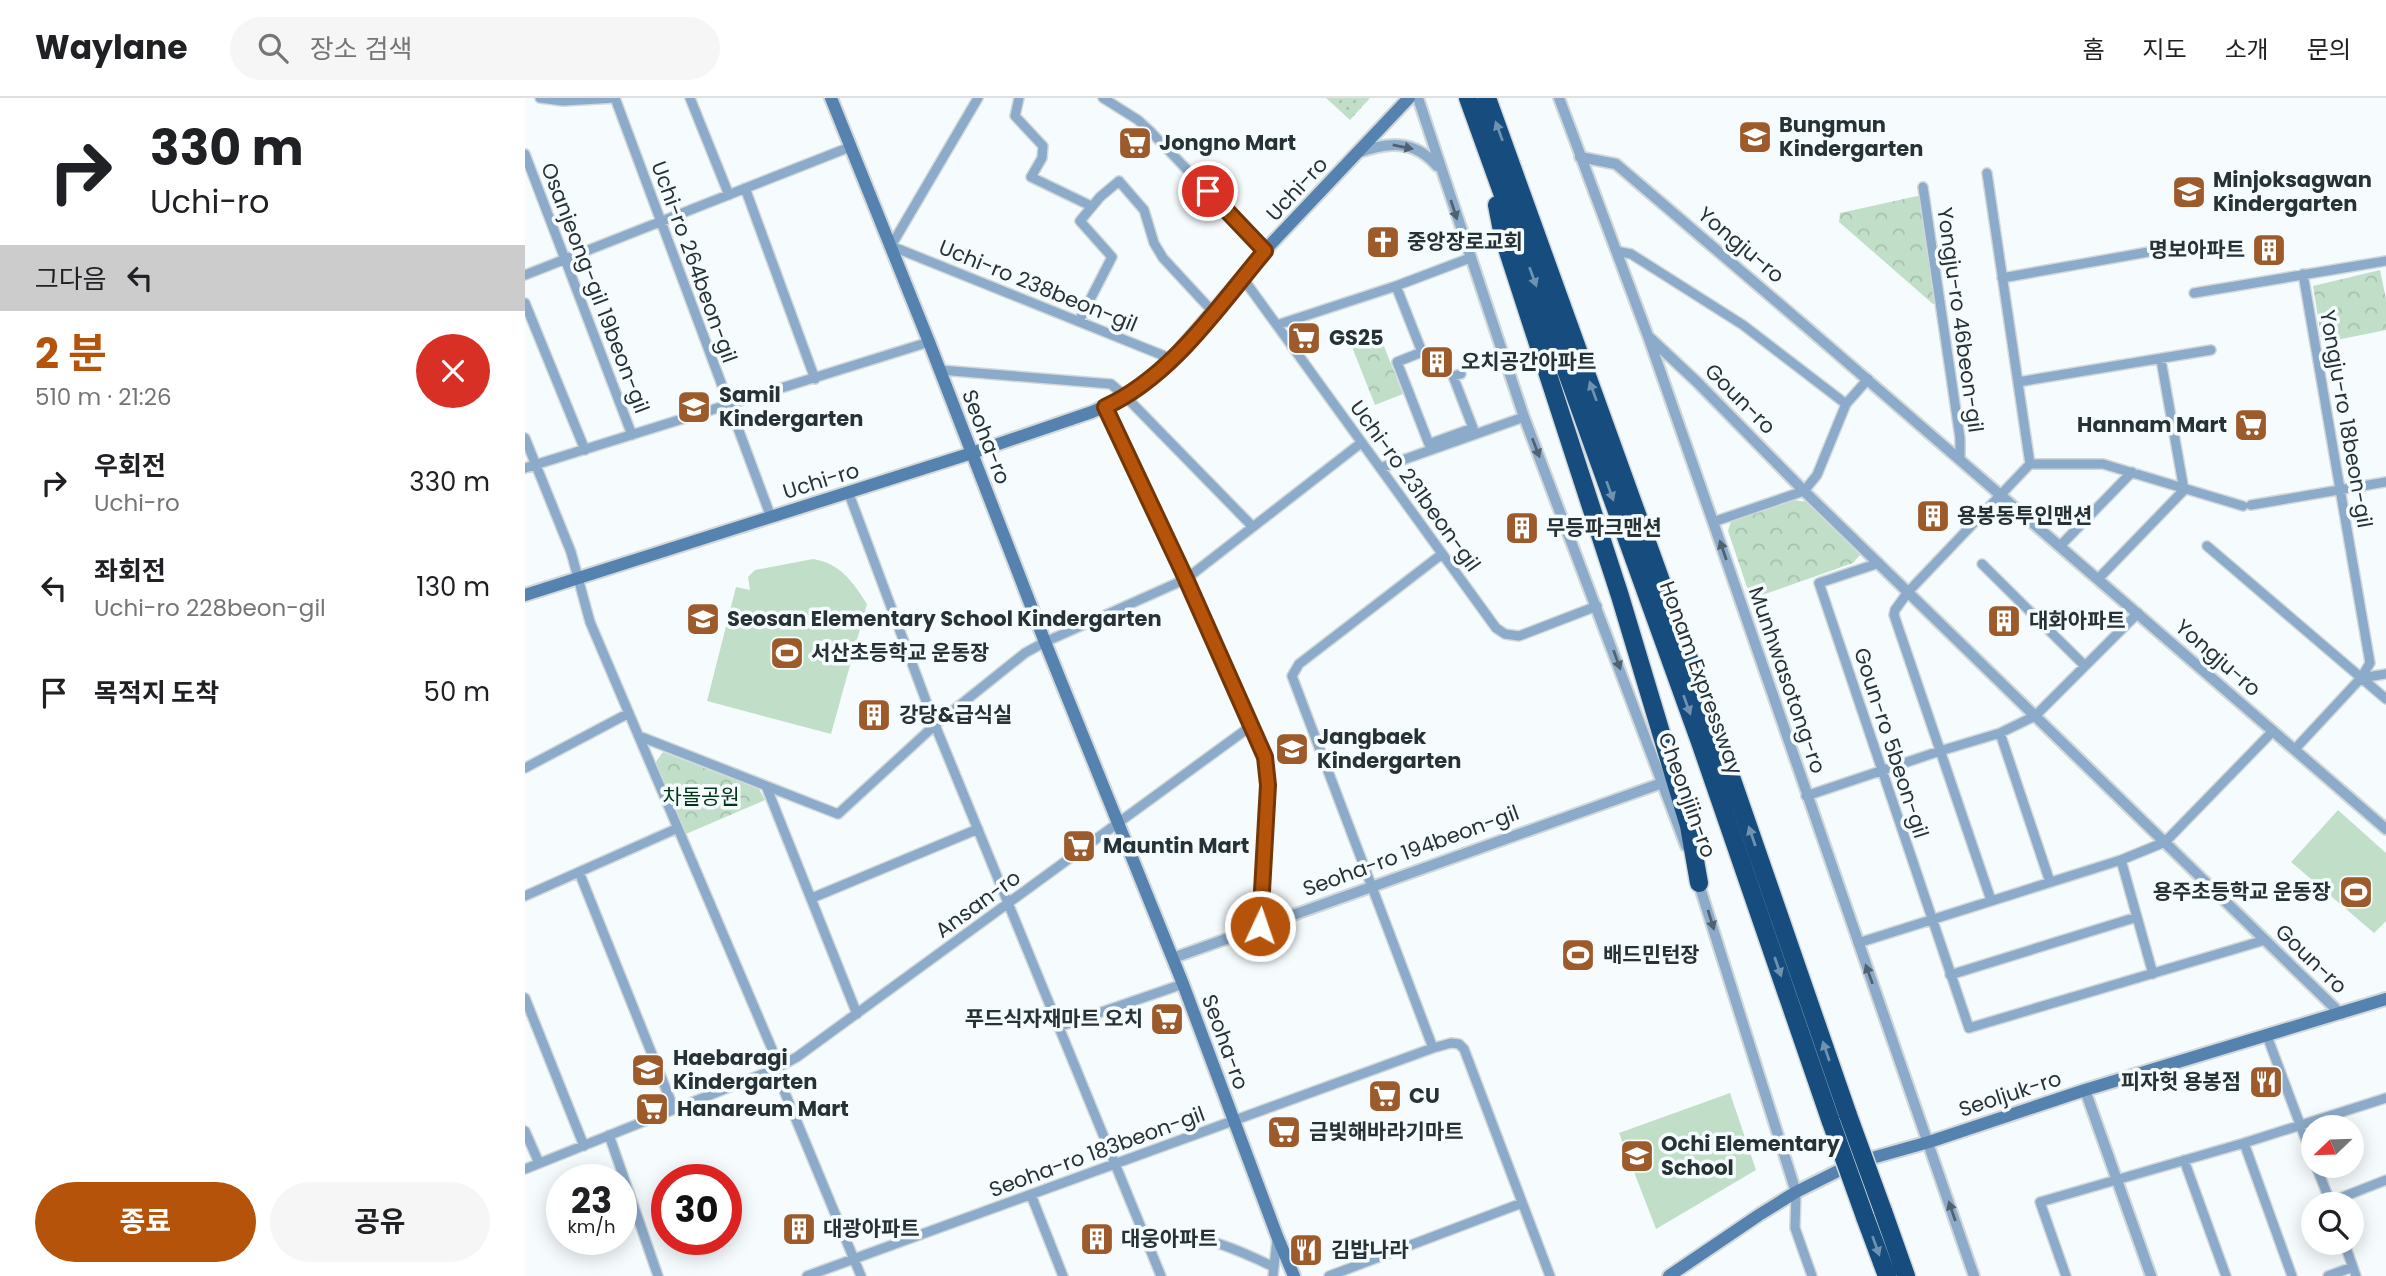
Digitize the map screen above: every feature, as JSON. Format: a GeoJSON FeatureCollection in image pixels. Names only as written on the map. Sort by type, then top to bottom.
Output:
{"type":"FeatureCollection","features":[{"type":"Feature","properties":{"kind":"highway","name":"Honam Expressway"},"geometry":{"type":"LineString","coordinates":[[1468,98],[1700,741],[1840,1118],[1883,1211],[1906,1276]]}},
{"type":"Feature","properties":{"kind":"highway","name":"Honam Expressway"},"geometry":{"type":"LineString","coordinates":[[1487,98],[1719,742],[1840,1118],[1865,1217],[1887,1276]]}},
{"type":"Feature","properties":{"kind":"highway"},"geometry":{"type":"LineString","coordinates":[[1484,143],[1503,236],[1663,737],[1689,826],[1699,883]]}},
{"type":"Feature","properties":{"kind":"main road","name":"Seoha-ro"},"geometry":{"type":"LineString","coordinates":[[831,98],[1045,642],[1173,958],[1294,1276]]}},
{"type":"Feature","properties":{"kind":"main road","name":"Uchi-ro"},"geometry":{"type":"LineString","coordinates":[[525,595],[849,494],[1105,407],[1126,397],[1151,380],[1172,359],[1265,251],[1409,98]]}},
{"type":"Feature","properties":{"kind":"main road","name":"Seoljuk-ro"},"geometry":{"type":"LineString","coordinates":[[1669,1276],[1796,1192],[1854,1163],[2386,999]]}},
{"type":"Feature","properties":{"kind":"street"},"geometry":{"type":"LineString","coordinates":[[540,98],[563,101],[615,98]]}},
{"type":"Feature","properties":{"kind":"street","name":"Uchi-ro 264beon-gil"},"geometry":{"type":"LineString","coordinates":[[615,98],[771,517]]}},
{"type":"Feature","properties":{"kind":"street"},"geometry":{"type":"LineString","coordinates":[[690,98],[729,195]]}},
{"type":"Feature","properties":{"kind":"street"},"geometry":{"type":"LineString","coordinates":[[891,246],[978,98]]}},
{"type":"Feature","properties":{"kind":"street"},"geometry":{"type":"LineString","coordinates":[[1019,98],[1015,116],[1043,146],[1042,158],[1031,177],[1091,206]]}},
{"type":"Feature","properties":{"kind":"street"},"geometry":{"type":"LineString","coordinates":[[1103,98],[1138,120],[1265,251]]}},
{"type":"Feature","properties":{"kind":"street","name":"Cheonjiin-ro"},"geometry":{"type":"LineString","coordinates":[[1417,98],[1524,417],[1699,883],[1796,1192]]}},
{"type":"Feature","properties":{"kind":"street","name":"Munhwasotong-ro"},"geometry":{"type":"LineString","coordinates":[[1559,98],[1648,336],[1974,1276]]}},
{"type":"Feature","properties":{"kind":"street"},"geometry":{"type":"LineString","coordinates":[[1357,153],[1380,145],[1402,145],[1426,155],[1442,172]]}},
{"type":"Feature","properties":{"kind":"street"},"geometry":{"type":"LineString","coordinates":[[525,275],[850,147]]}},
{"type":"Feature","properties":{"kind":"street","name":"Osanjeong-gil 19beon-gil"},"geometry":{"type":"LineString","coordinates":[[525,154],[632,435]]}},
{"type":"Feature","properties":{"kind":"street","name":"Yongju-ro"},"geometry":{"type":"LineString","coordinates":[[1580,157],[1616,164],[2386,829]]}},
{"type":"Feature","properties":{"kind":"street"},"geometry":{"type":"LineString","coordinates":[[1987,173],[2030,464]]}},
{"type":"Feature","properties":{"kind":"street"},"geometry":{"type":"LineString","coordinates":[[1079,321],[1112,257],[1080,220],[1091,206],[1119,181],[1144,210],[1154,243],[1163,258],[1213,312]]}},
{"type":"Feature","properties":{"kind":"street","name":"Yongju-ro 46beon-gil"},"geometry":{"type":"LineString","coordinates":[[1923,187],[1960,438],[1960,459]]}},
{"type":"Feature","properties":{"kind":"street"},"geometry":{"type":"LineString","coordinates":[[745,188],[815,379]]}},
{"type":"Feature","properties":{"kind":"street","name":"Uchi-ro 238beon-gil"},"geometry":{"type":"LineString","coordinates":[[891,246],[1172,359]]}},
{"type":"Feature","properties":{"kind":"street"},"geometry":{"type":"LineString","coordinates":[[2002,278],[2182,246]]}},
{"type":"Feature","properties":{"kind":"street"},"geometry":{"type":"LineString","coordinates":[[1616,251],[1631,254],[1743,325],[1846,404]]}},
{"type":"Feature","properties":{"kind":"street"},"geometry":{"type":"LineString","coordinates":[[1277,325],[1396,286],[1469,258]]}},
{"type":"Feature","properties":{"kind":"street"},"geometry":{"type":"LineString","coordinates":[[2194,293],[2386,261]]}},
{"type":"Feature","properties":{"kind":"street","name":"Yongju-ro 18beon-gil"},"geometry":{"type":"LineString","coordinates":[[2303,274],[2370,663],[2361,678]]}},
{"type":"Feature","properties":{"kind":"street","name":"Uchi-ro 231beon-gil"},"geometry":{"type":"LineString","coordinates":[[1243,277],[1496,628],[1505,634],[1519,636],[1597,607]]}},
{"type":"Feature","properties":{"kind":"street"},"geometry":{"type":"LineString","coordinates":[[1396,286],[1422,352],[1397,362],[1429,444],[1473,428],[1453,376],[1461,374]]}},
{"type":"Feature","properties":{"kind":"street"},"geometry":{"type":"LineString","coordinates":[[525,303],[585,450]]}},
{"type":"Feature","properties":{"kind":"street","name":"Goun-ro"},"geometry":{"type":"LineString","coordinates":[[1648,336],[2341,1014]]}},
{"type":"Feature","properties":{"kind":"street"},"geometry":{"type":"LineString","coordinates":[[525,468],[929,342]]}},
{"type":"Feature","properties":{"kind":"street"},"geometry":{"type":"LineString","coordinates":[[2018,383],[2211,350]]}},
{"type":"Feature","properties":{"kind":"street"},"geometry":{"type":"LineString","coordinates":[[2161,360],[2184,490]]}},
{"type":"Feature","properties":{"kind":"street"},"geometry":{"type":"LineString","coordinates":[[940,370],[1111,384],[1252,527]]}},
{"type":"Feature","properties":{"kind":"street"},"geometry":{"type":"LineString","coordinates":[[1713,522],[1804,491],[1817,475],[1846,404],[1868,379]]}},
{"type":"Feature","properties":{"kind":"street"},"geometry":{"type":"LineString","coordinates":[[1105,407],[1263,749],[1267,767],[1260,926]]}},
{"type":"Feature","properties":{"kind":"street"},"geometry":{"type":"LineString","coordinates":[[1380,468],[1524,417]]}},
{"type":"Feature","properties":{"kind":"street"},"geometry":{"type":"LineString","coordinates":[[525,438],[571,552],[590,622],[772,1049],[775,1069],[861,1276]]}},
{"type":"Feature","properties":{"kind":"street"},"geometry":{"type":"LineString","coordinates":[[639,736],[838,814],[935,725],[1025,653],[1186,579],[1361,443]]}},
{"type":"Feature","properties":{"kind":"street"},"geometry":{"type":"LineString","coordinates":[[1991,900],[1894,615],[1908,592],[2030,464],[2103,464],[2184,490],[2247,505],[2386,482]]}},
{"type":"Feature","properties":{"kind":"street"},"geometry":{"type":"LineString","coordinates":[[2060,546],[2132,472]]}},
{"type":"Feature","properties":{"kind":"street"},"geometry":{"type":"LineString","coordinates":[[2098,579],[2184,490]]}},
{"type":"Feature","properties":{"kind":"street"},"geometry":{"type":"LineString","coordinates":[[849,494],[935,725],[1161,1276]]}},
{"type":"Feature","properties":{"kind":"street"},"geometry":{"type":"LineString","coordinates":[[2207,546],[2386,699]]}},
{"type":"Feature","properties":{"kind":"street"},"geometry":{"type":"LineString","coordinates":[[1442,554],[1299,664],[1292,676],[1433,1048],[1451,1043],[1459,1044],[1464,1049],[1550,1276]]}},
{"type":"Feature","properties":{"kind":"street","name":"Goun-ro 5beon-gil"},"geometry":{"type":"LineString","coordinates":[[1879,563],[1819,583],[1969,1028],[2265,940]]}},
{"type":"Feature","properties":{"kind":"street"},"geometry":{"type":"LineString","coordinates":[[1982,564],[2085,666]]}},
{"type":"Feature","properties":{"kind":"street"},"geometry":{"type":"LineString","coordinates":[[1806,796],[2000,733],[2035,716],[2138,613]]}},
{"type":"Feature","properties":{"kind":"street"},"geometry":{"type":"LineString","coordinates":[[2295,749],[2361,678],[2386,674]]}},
{"type":"Feature","properties":{"kind":"street"},"geometry":{"type":"LineString","coordinates":[[525,768],[629,713]]}},
{"type":"Feature","properties":{"kind":"street"},"geometry":{"type":"LineString","coordinates":[[1119,823],[1251,726]]}},
{"type":"Feature","properties":{"kind":"street"},"geometry":{"type":"LineString","coordinates":[[1858,943],[2121,860],[2165,842],[2273,731]]}},
{"type":"Feature","properties":{"kind":"street"},"geometry":{"type":"LineString","coordinates":[[2000,733],[2050,882]]}},
{"type":"Feature","properties":{"kind":"street","name":"Seoha-ro 194beon-gil"},"geometry":{"type":"LineString","coordinates":[[1173,958],[1663,783]]}},
{"type":"Feature","properties":{"kind":"street"},"geometry":{"type":"LineString","coordinates":[[766,786],[857,1014]]}},
{"type":"Feature","properties":{"kind":"street","name":"Ansan-ro"},"geometry":{"type":"LineString","coordinates":[[525,1169],[797,1058],[1119,823]]}},
{"type":"Feature","properties":{"kind":"street"},"geometry":{"type":"LineString","coordinates":[[525,896],[678,828]]}},
{"type":"Feature","properties":{"kind":"street"},"geometry":{"type":"LineString","coordinates":[[812,898],[978,829]]}},
{"type":"Feature","properties":{"kind":"street"},"geometry":{"type":"LineString","coordinates":[[2121,860],[2153,974]]}},
{"type":"Feature","properties":{"kind":"street"},"geometry":{"type":"LineString","coordinates":[[579,872],[674,1109]]}},
{"type":"Feature","properties":{"kind":"street"},"geometry":{"type":"LineString","coordinates":[[1950,975],[2137,917]]}},
{"type":"Feature","properties":{"kind":"street"},"geometry":{"type":"LineString","coordinates":[[1058,1027],[1183,984]]}},
{"type":"Feature","properties":{"kind":"street"},"geometry":{"type":"LineString","coordinates":[[525,998],[584,1146]]}},
{"type":"Feature","properties":{"kind":"street"},"geometry":{"type":"LineString","coordinates":[[2066,1276],[2040,1202],[2301,1126],[2267,1036]]}},
{"type":"Feature","properties":{"kind":"street","name":"Seoha-ro 183beon-gil"},"geometry":{"type":"LineString","coordinates":[[807,1276],[1433,1048]]}},
{"type":"Feature","properties":{"kind":"street"},"geometry":{"type":"LineString","coordinates":[[2085,1090],[2151,1276]]}},
{"type":"Feature","properties":{"kind":"street"},"geometry":{"type":"LineString","coordinates":[[2334,1115],[2386,1098]]}},
{"type":"Feature","properties":{"kind":"street"},"geometry":{"type":"LineString","coordinates":[[525,1131],[538,1164]]}},
{"type":"Feature","properties":{"kind":"street"},"geometry":{"type":"LineString","coordinates":[[609,1135],[658,1276]]}},
{"type":"Feature","properties":{"kind":"street"},"geometry":{"type":"LineString","coordinates":[[2244,1143],[2292,1276]]}},
{"type":"Feature","properties":{"kind":"street"},"geometry":{"type":"LineString","coordinates":[[2184,1160],[2225,1276]]}},
{"type":"Feature","properties":{"kind":"street"},"geometry":{"type":"LineString","coordinates":[[2357,1192],[2386,1180]]}},
{"type":"Feature","properties":{"kind":"street"},"geometry":{"type":"LineString","coordinates":[[1796,1192],[1795,1228],[1812,1276]]}},
{"type":"Feature","properties":{"kind":"street"},"geometry":{"type":"LineString","coordinates":[[1031,1195],[1063,1276]]}},
{"type":"Feature","properties":{"kind":"street"},"geometry":{"type":"LineString","coordinates":[[1329,1276],[1522,1203]]}},
{"type":"Feature","properties":{"kind":"street"},"geometry":{"type":"LineString","coordinates":[[1146,1239],[1171,1235],[1193,1236],[1242,1251],[1274,1272],[1277,1236]]}},
{"type":"Feature","properties":{"kind":"street"},"geometry":{"type":"LineString","coordinates":[[2328,1276],[2355,1271]]}},
{"type":"Feature","properties":{"kind":"green space"},"geometry":{"type":"Polygon","coordinates":[[[1326,98],[1370,98],[1350,120],[1326,98]]]}},
{"type":"Feature","properties":{"kind":"green space"},"geometry":{"type":"Polygon","coordinates":[[[1922,195],[1937,303],[1933,304],[1839,222],[1840,213],[1922,195]]]}},
{"type":"Feature","properties":{"kind":"green space"},"geometry":{"type":"Polygon","coordinates":[[[2380,270],[2386,299],[2386,330],[2322,343],[2313,286],[2380,270]]]}},
{"type":"Feature","properties":{"kind":"green space"},"geometry":{"type":"Polygon","coordinates":[[[1380,336],[1403,394],[1375,405],[1352,347],[1380,336]]]}},
{"type":"Feature","properties":{"kind":"green space"},"geometry":{"type":"Polygon","coordinates":[[[1793,500],[1808,502],[1860,555],[1853,563],[1751,599],[1728,531],[1731,521],[1793,500]]]}},
{"type":"Feature","properties":{"kind":"green space","name":"서산초등학교 운동장"},"geometry":{"type":"Polygon","coordinates":[[[813,559],[838,569],[851,581],[867,604],[831,734],[707,701],[736,587],[750,590],[748,577],[755,570],[813,559]]]}},
{"type":"Feature","properties":{"kind":"green space","name":"차돌공원"},"geometry":{"type":"Polygon","coordinates":[[[663,752],[759,789],[765,800],[686,834],[655,763],[663,752]]]}},
{"type":"Feature","properties":{"kind":"green space","name":"용주초등학교 운동장"},"geometry":{"type":"Polygon","coordinates":[[[2338,810],[2386,853],[2386,921],[2374,933],[2291,862],[2338,810]]]}},
{"type":"Feature","properties":{"kind":"green space","name":"배드민턴장"},"geometry":{"type":"Polygon","coordinates":[[[1589,942],[1595,959],[1567,968],[1561,951],[1589,942]]]}},
{"type":"Feature","properties":{"kind":"green space"},"geometry":{"type":"Polygon","coordinates":[[[1730,1093],[1756,1170],[1656,1229],[1619,1133],[1730,1093]]]}},
{"type":"Feature","properties":{"kind":"place","name":"Bungmun Kindergarten"},"geometry":{"type":"Point","coordinates":[1755,137]}},
{"type":"Feature","properties":{"kind":"place","name":"Jongno Mart"},"geometry":{"type":"Point","coordinates":[1135,143]}},
{"type":"Feature","properties":{"kind":"place","name":"Minjoksagwan Kindergarten"},"geometry":{"type":"Point","coordinates":[2189,192]}},
{"type":"Feature","properties":{"kind":"place","name":"중앙장로교회"},"geometry":{"type":"Point","coordinates":[1383,242]}},
{"type":"Feature","properties":{"kind":"place","name":"명보아파트"},"geometry":{"type":"Point","coordinates":[2269,250]}},
{"type":"Feature","properties":{"kind":"place","name":"GS25"},"geometry":{"type":"Point","coordinates":[1304,338]}},
{"type":"Feature","properties":{"kind":"place","name":"오치공간아파트"},"geometry":{"type":"Point","coordinates":[1437,362]}},
{"type":"Feature","properties":{"kind":"place","name":"Samil Kindergarten"},"geometry":{"type":"Point","coordinates":[694,407]}},
{"type":"Feature","properties":{"kind":"place","name":"Hannam Mart"},"geometry":{"type":"Point","coordinates":[2251,425]}},
{"type":"Feature","properties":{"kind":"place","name":"용봉동투인맨션"},"geometry":{"type":"Point","coordinates":[1933,516]}},
{"type":"Feature","properties":{"kind":"place","name":"무등파크맨션"},"geometry":{"type":"Point","coordinates":[1522,528]}},
{"type":"Feature","properties":{"kind":"place","name":"Seosan Elementary School Kindergarten"},"geometry":{"type":"Point","coordinates":[703,619]}},
{"type":"Feature","properties":{"kind":"place","name":"대화아파트"},"geometry":{"type":"Point","coordinates":[2004,621]}},
{"type":"Feature","properties":{"kind":"place","name":"서산초등학교 운동장"},"geometry":{"type":"Point","coordinates":[787,653]}},
{"type":"Feature","properties":{"kind":"place","name":"강당&급식실"},"geometry":{"type":"Point","coordinates":[874,715]}},
{"type":"Feature","properties":{"kind":"place","name":"Jangbaek Kindergarten"},"geometry":{"type":"Point","coordinates":[1292,749]}},
{"type":"Feature","properties":{"kind":"place","name":"Mauntin Mart"},"geometry":{"type":"Point","coordinates":[1079,846]}},
{"type":"Feature","properties":{"kind":"place","name":"용주초등학교 운동장"},"geometry":{"type":"Point","coordinates":[2356,892]}},
{"type":"Feature","properties":{"kind":"place","name":"배드민턴장"},"geometry":{"type":"Point","coordinates":[1578,955]}},
{"type":"Feature","properties":{"kind":"place","name":"푸드식자재마트 오치"},"geometry":{"type":"Point","coordinates":[1167,1019]}},
{"type":"Feature","properties":{"kind":"place","name":"Haebaragi Kindergarten"},"geometry":{"type":"Point","coordinates":[648,1070]}},
{"type":"Feature","properties":{"kind":"place","name":"피자헛 용봉점"},"geometry":{"type":"Point","coordinates":[2266,1082]}},
{"type":"Feature","properties":{"kind":"place","name":"CU"},"geometry":{"type":"Point","coordinates":[1385,1096]}},
{"type":"Feature","properties":{"kind":"place","name":"Hanareum Mart"},"geometry":{"type":"Point","coordinates":[652,1109]}},
{"type":"Feature","properties":{"kind":"place","name":"금빛해바라기마트"},"geometry":{"type":"Point","coordinates":[1284,1132]}},
{"type":"Feature","properties":{"kind":"place","name":"Ochi Elementary School"},"geometry":{"type":"Point","coordinates":[1637,1156]}},
{"type":"Feature","properties":{"kind":"place","name":"대광아파트"},"geometry":{"type":"Point","coordinates":[799,1229]}},
{"type":"Feature","properties":{"kind":"place","name":"대웅아파트"},"geometry":{"type":"Point","coordinates":[1097,1239]}},
{"type":"Feature","properties":{"kind":"place","name":"김밥나라"},"geometry":{"type":"Point","coordinates":[1306,1250]}},
{"type":"Feature","properties":{"kind":"route"},"geometry":{"type":"LineString","coordinates":[[1208,191],[1265,251],[1160,372],[1126,397],[1105,407],[1263,749],[1268,785],[1260,926]]}}]}
